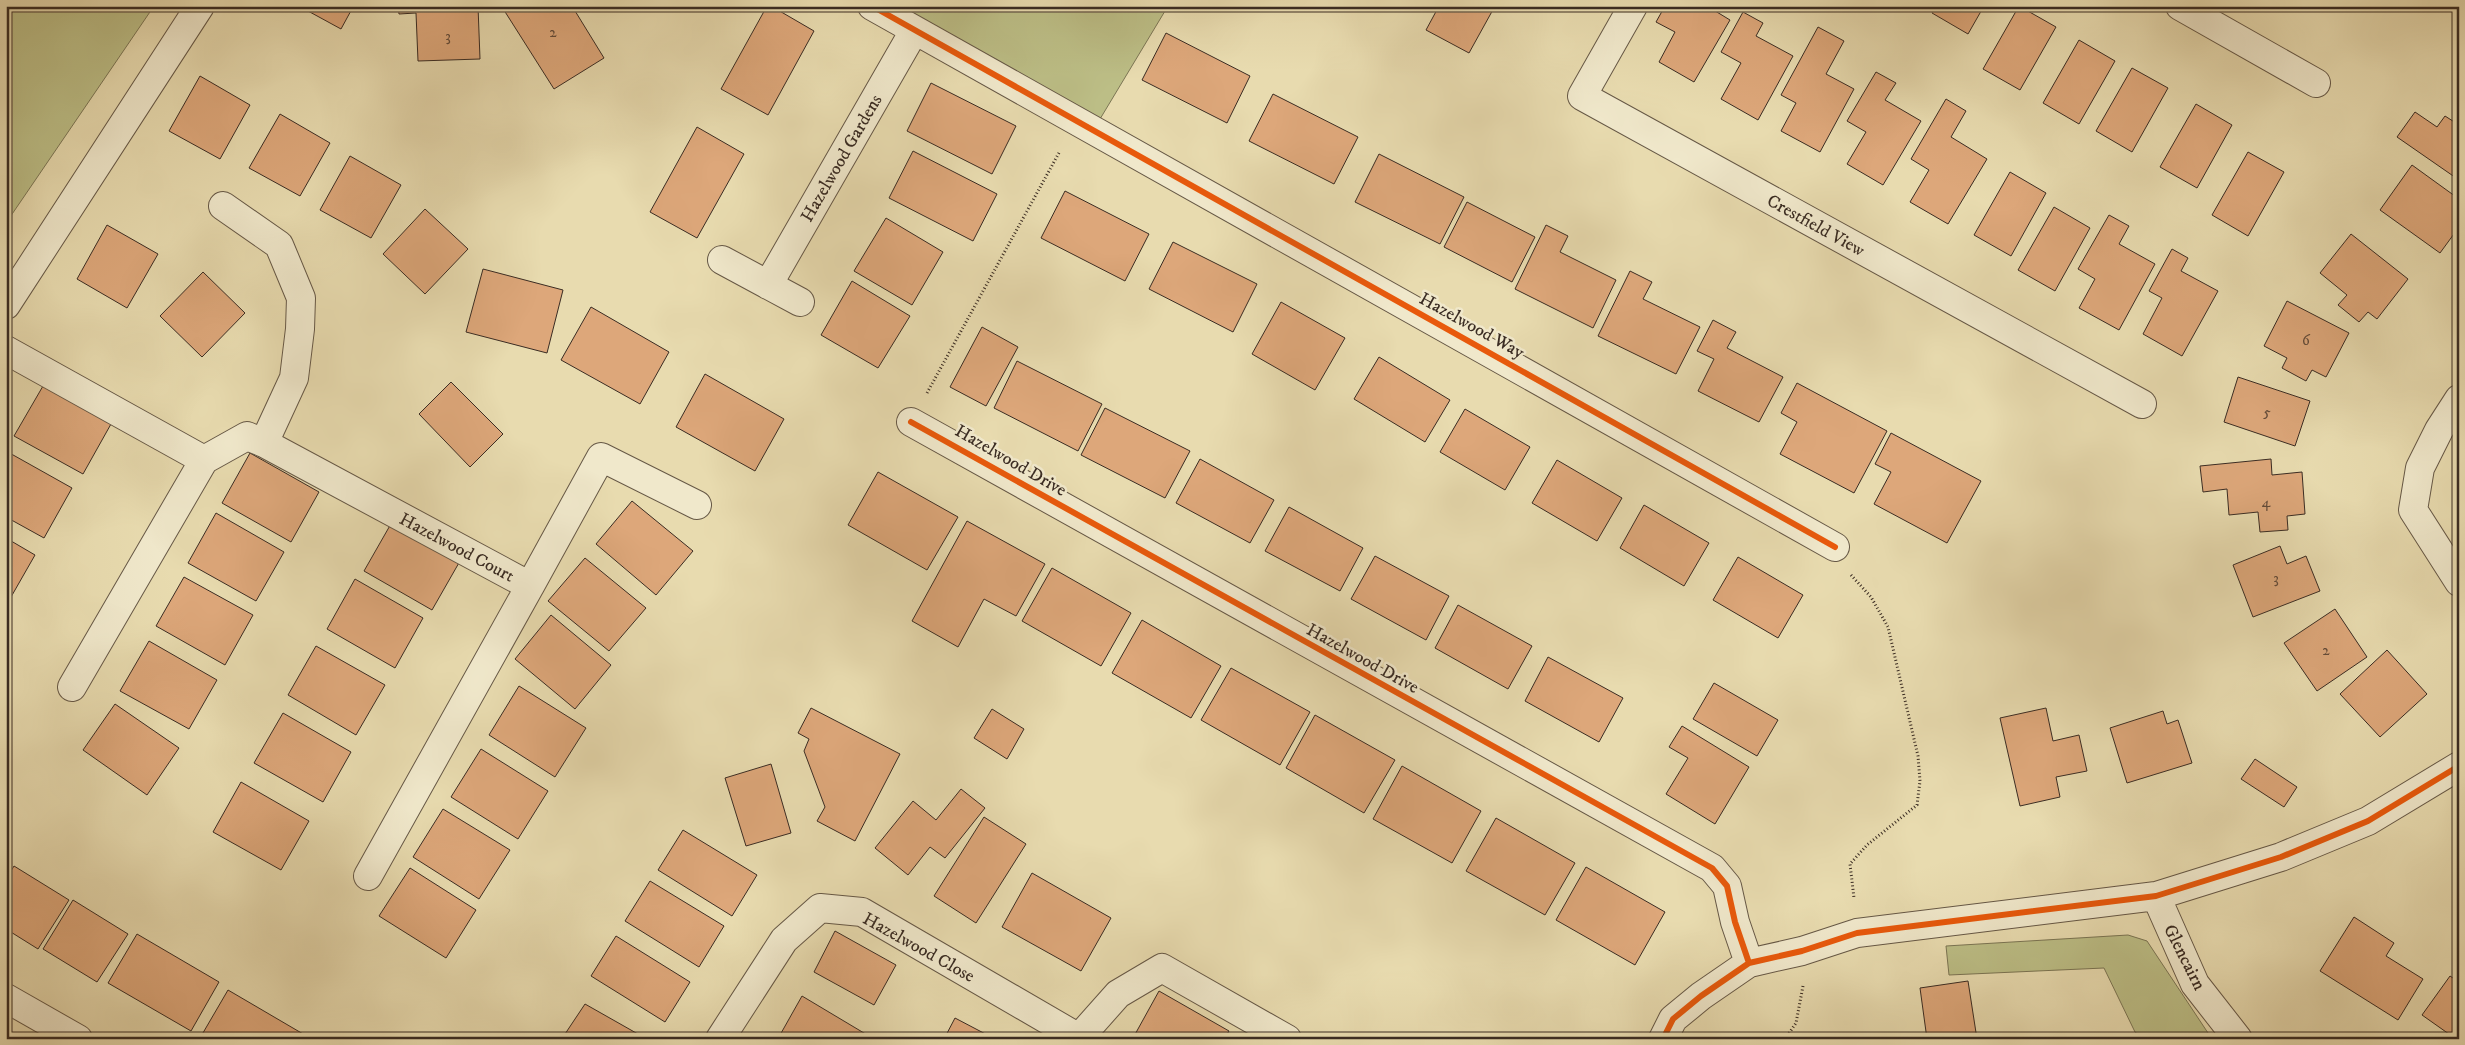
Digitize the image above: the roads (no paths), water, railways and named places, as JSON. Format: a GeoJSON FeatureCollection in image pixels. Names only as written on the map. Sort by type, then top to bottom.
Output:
{"type":"FeatureCollection","features":[{"type":"Feature","properties":{"kind":"street"},"geometry":{"type":"LineString","coordinates":[[6,305],[200,6]]}},
{"type":"Feature","properties":{"kind":"street","name":"Hazelwood Way"},"geometry":{"type":"LineString","coordinates":[[872,6],[1835,547]]}},
{"type":"Feature","properties":{"kind":"street","name":"Crestfield View"},"geometry":{"type":"LineString","coordinates":[[1633,6],[1582,96],[2142,404]]}},
{"type":"Feature","properties":{"kind":"street"},"geometry":{"type":"LineString","coordinates":[[2180,6],[2316,84]]}},
{"type":"Feature","properties":{"kind":"street","name":"Hazelwood Gardens"},"geometry":{"type":"LineString","coordinates":[[768,285],[914,31]]}},
{"type":"Feature","properties":{"kind":"street"},"geometry":{"type":"LineString","coordinates":[[223,206],[279,245],[301,298],[300,329],[294,378],[264,443]]}},
{"type":"Feature","properties":{"kind":"street"},"geometry":{"type":"LineString","coordinates":[[722,260],[800,302]]}},
{"type":"Feature","properties":{"kind":"street"},"geometry":{"type":"LineString","coordinates":[[6,350],[204,460],[72,687]]}},
{"type":"Feature","properties":{"kind":"street"},"geometry":{"type":"LineString","coordinates":[[2459,399],[2438,430],[2420,468],[2413,510],[2459,582]]}},
{"type":"Feature","properties":{"kind":"street","name":"Hazelwood Drive"},"geometry":{"type":"LineString","coordinates":[[911,422],[1712,868],[1727,886],[1735,922],[1749,963]]}},
{"type":"Feature","properties":{"kind":"street","name":"Hazelwood Court"},"geometry":{"type":"LineString","coordinates":[[204,460],[247,436],[264,443],[530,586],[601,456],[697,505]]}},
{"type":"Feature","properties":{"kind":"street"},"geometry":{"type":"LineString","coordinates":[[368,876],[530,586]]}},
{"type":"Feature","properties":{"kind":"street"},"geometry":{"type":"LineString","coordinates":[[1664,1039],[1674,1019],[1701,996],[1749,963],[1802,951],[1857,933],[2156,896],[2282,857],[2368,820],[2459,766]]}},
{"type":"Feature","properties":{"kind":"street","name":"Glencairn"},"geometry":{"type":"LineString","coordinates":[[2156,896],[2195,984],[2238,1039]]}},
{"type":"Feature","properties":{"kind":"street","name":"Hazelwood Close"},"geometry":{"type":"LineString","coordinates":[[720,1039],[784,940],[820,908],[862,912],[1078,1038],[1118,994],[1162,968],[1287,1039]]}},
{"type":"Feature","properties":{"kind":"street"},"geometry":{"type":"LineString","coordinates":[[6,998],[78,1039]]}}]}
